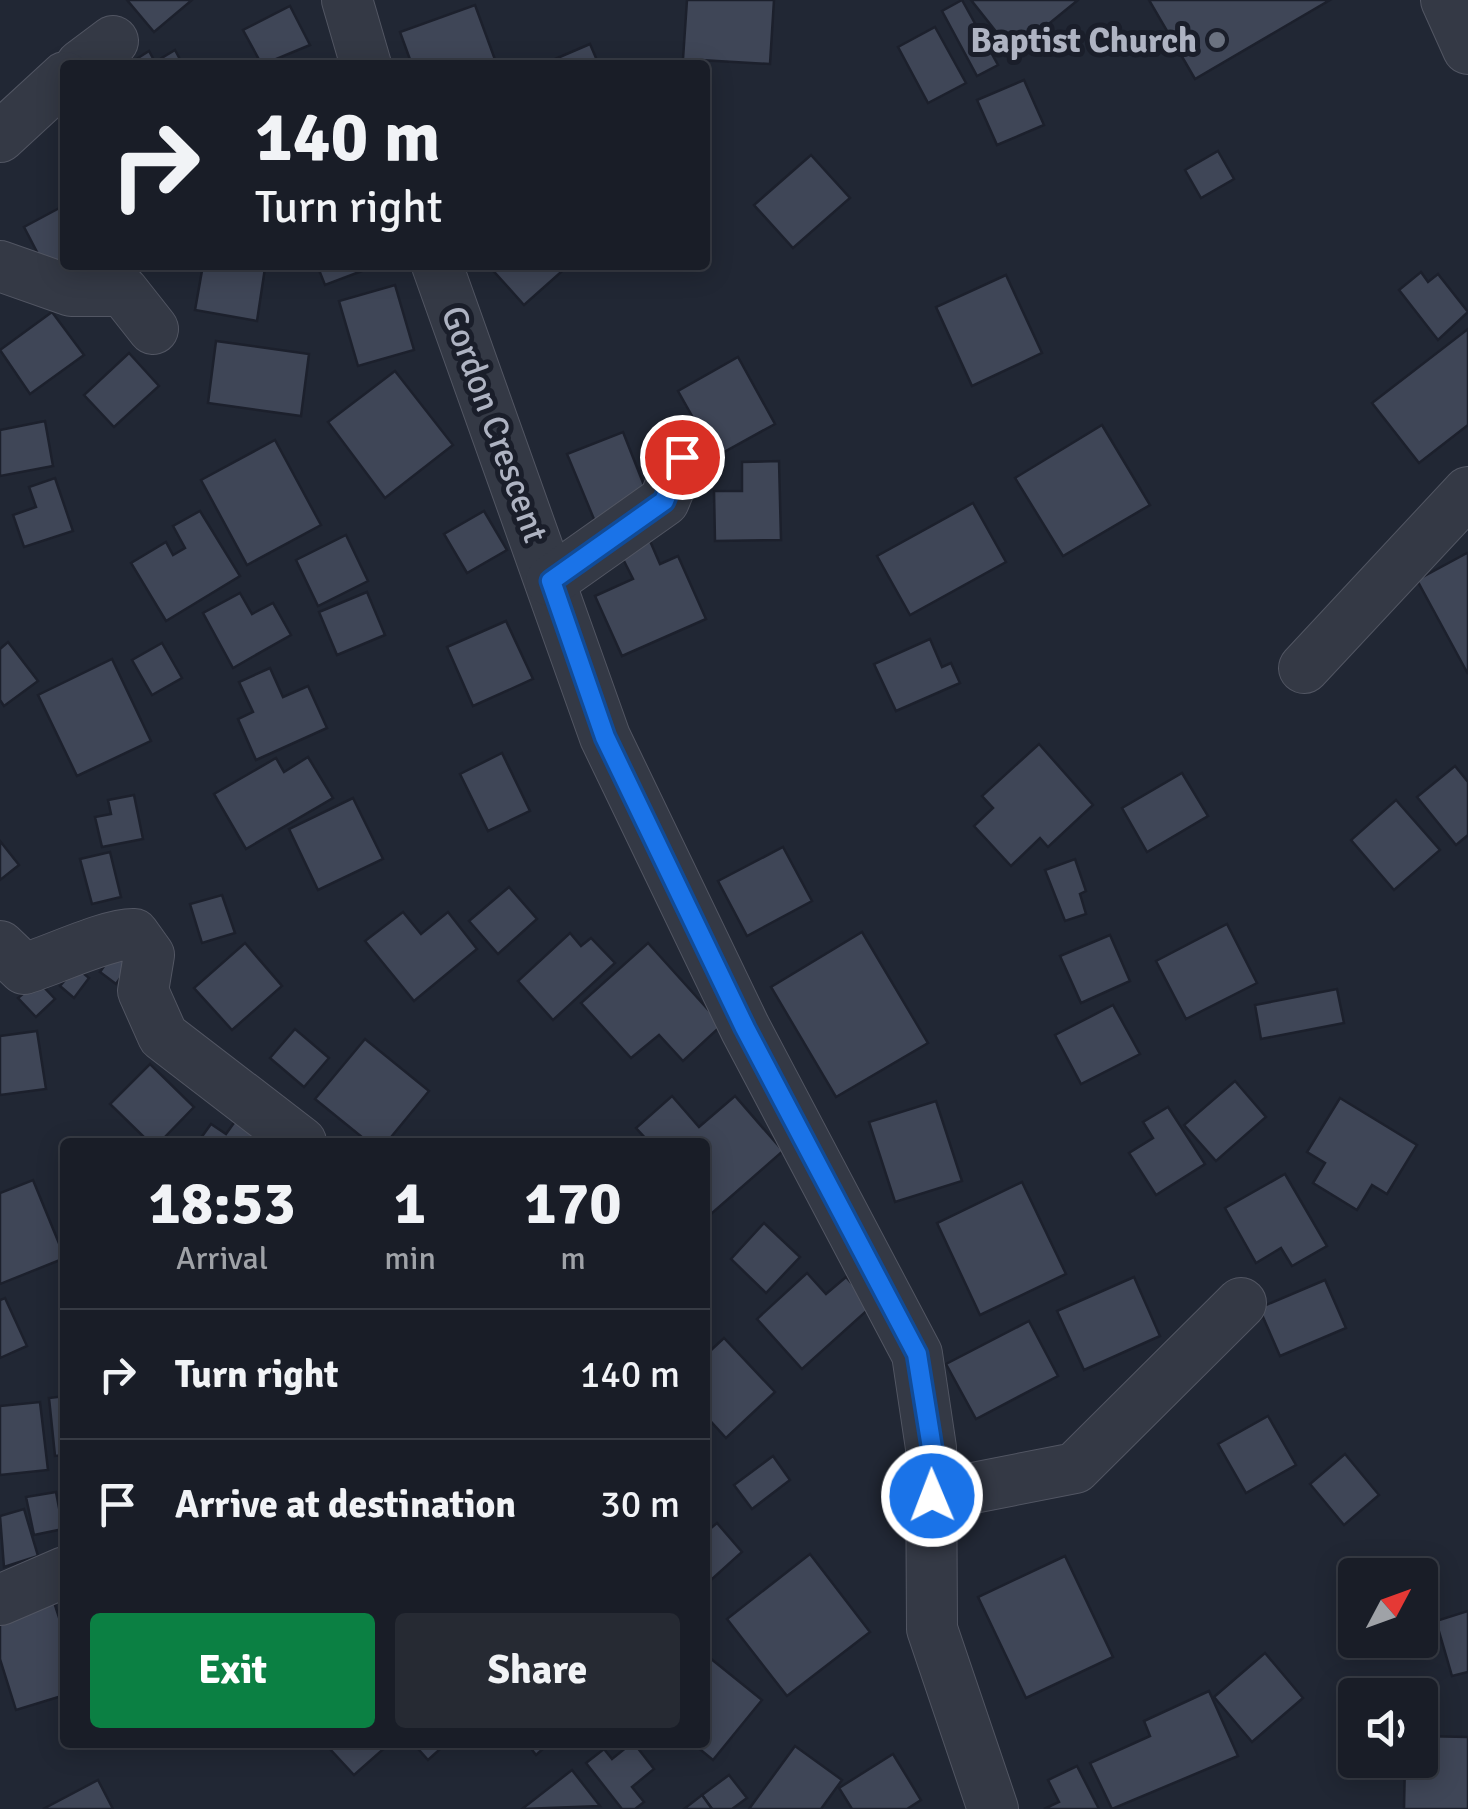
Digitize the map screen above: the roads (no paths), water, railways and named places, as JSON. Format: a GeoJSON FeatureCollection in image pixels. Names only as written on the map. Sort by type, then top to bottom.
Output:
{"type":"FeatureCollection","features":[{"type":"Feature","properties":{"kind":"street"},"geometry":{"type":"LineString","coordinates":[[346,0],[364,60]]}},
{"type":"Feature","properties":{"kind":"street"},"geometry":{"type":"LineString","coordinates":[[1446,0],[1468,49]]}},
{"type":"Feature","properties":{"kind":"street"},"geometry":{"type":"LineString","coordinates":[[0,137],[60,81]]}},
{"type":"Feature","properties":{"kind":"street"},"geometry":{"type":"LineString","coordinates":[[0,266],[71,291],[123,291],[153,329]]}},
{"type":"Feature","properties":{"kind":"street","name":"Gordon Crescent"},"geometry":{"type":"LineString","coordinates":[[439,270],[605,737],[745,1028],[917,1354],[932,1448],[932,1629],[993,1809]]}},
{"type":"Feature","properties":{"kind":"street"},"geometry":{"type":"LineString","coordinates":[[551,581],[664,501],[682,457]]}},
{"type":"Feature","properties":{"kind":"street"},"geometry":{"type":"LineString","coordinates":[[1304,668],[1468,492]]}},
{"type":"Feature","properties":{"kind":"street"},"geometry":{"type":"LineString","coordinates":[[0,946],[24,970],[84,950],[115,934],[134,934],[149,955],[143,991],[163,1036],[296,1138]]}},
{"type":"Feature","properties":{"kind":"street"},"geometry":{"type":"LineString","coordinates":[[932,1496],[1075,1468],[1241,1302]]}},
{"type":"Feature","properties":{"kind":"street"},"geometry":{"type":"LineString","coordinates":[[0,1600],[60,1574]]}},
{"type":"Feature","properties":{"kind":"place","name":"Baptist Church"},"geometry":{"type":"Point","coordinates":[1217,40]}}]}
